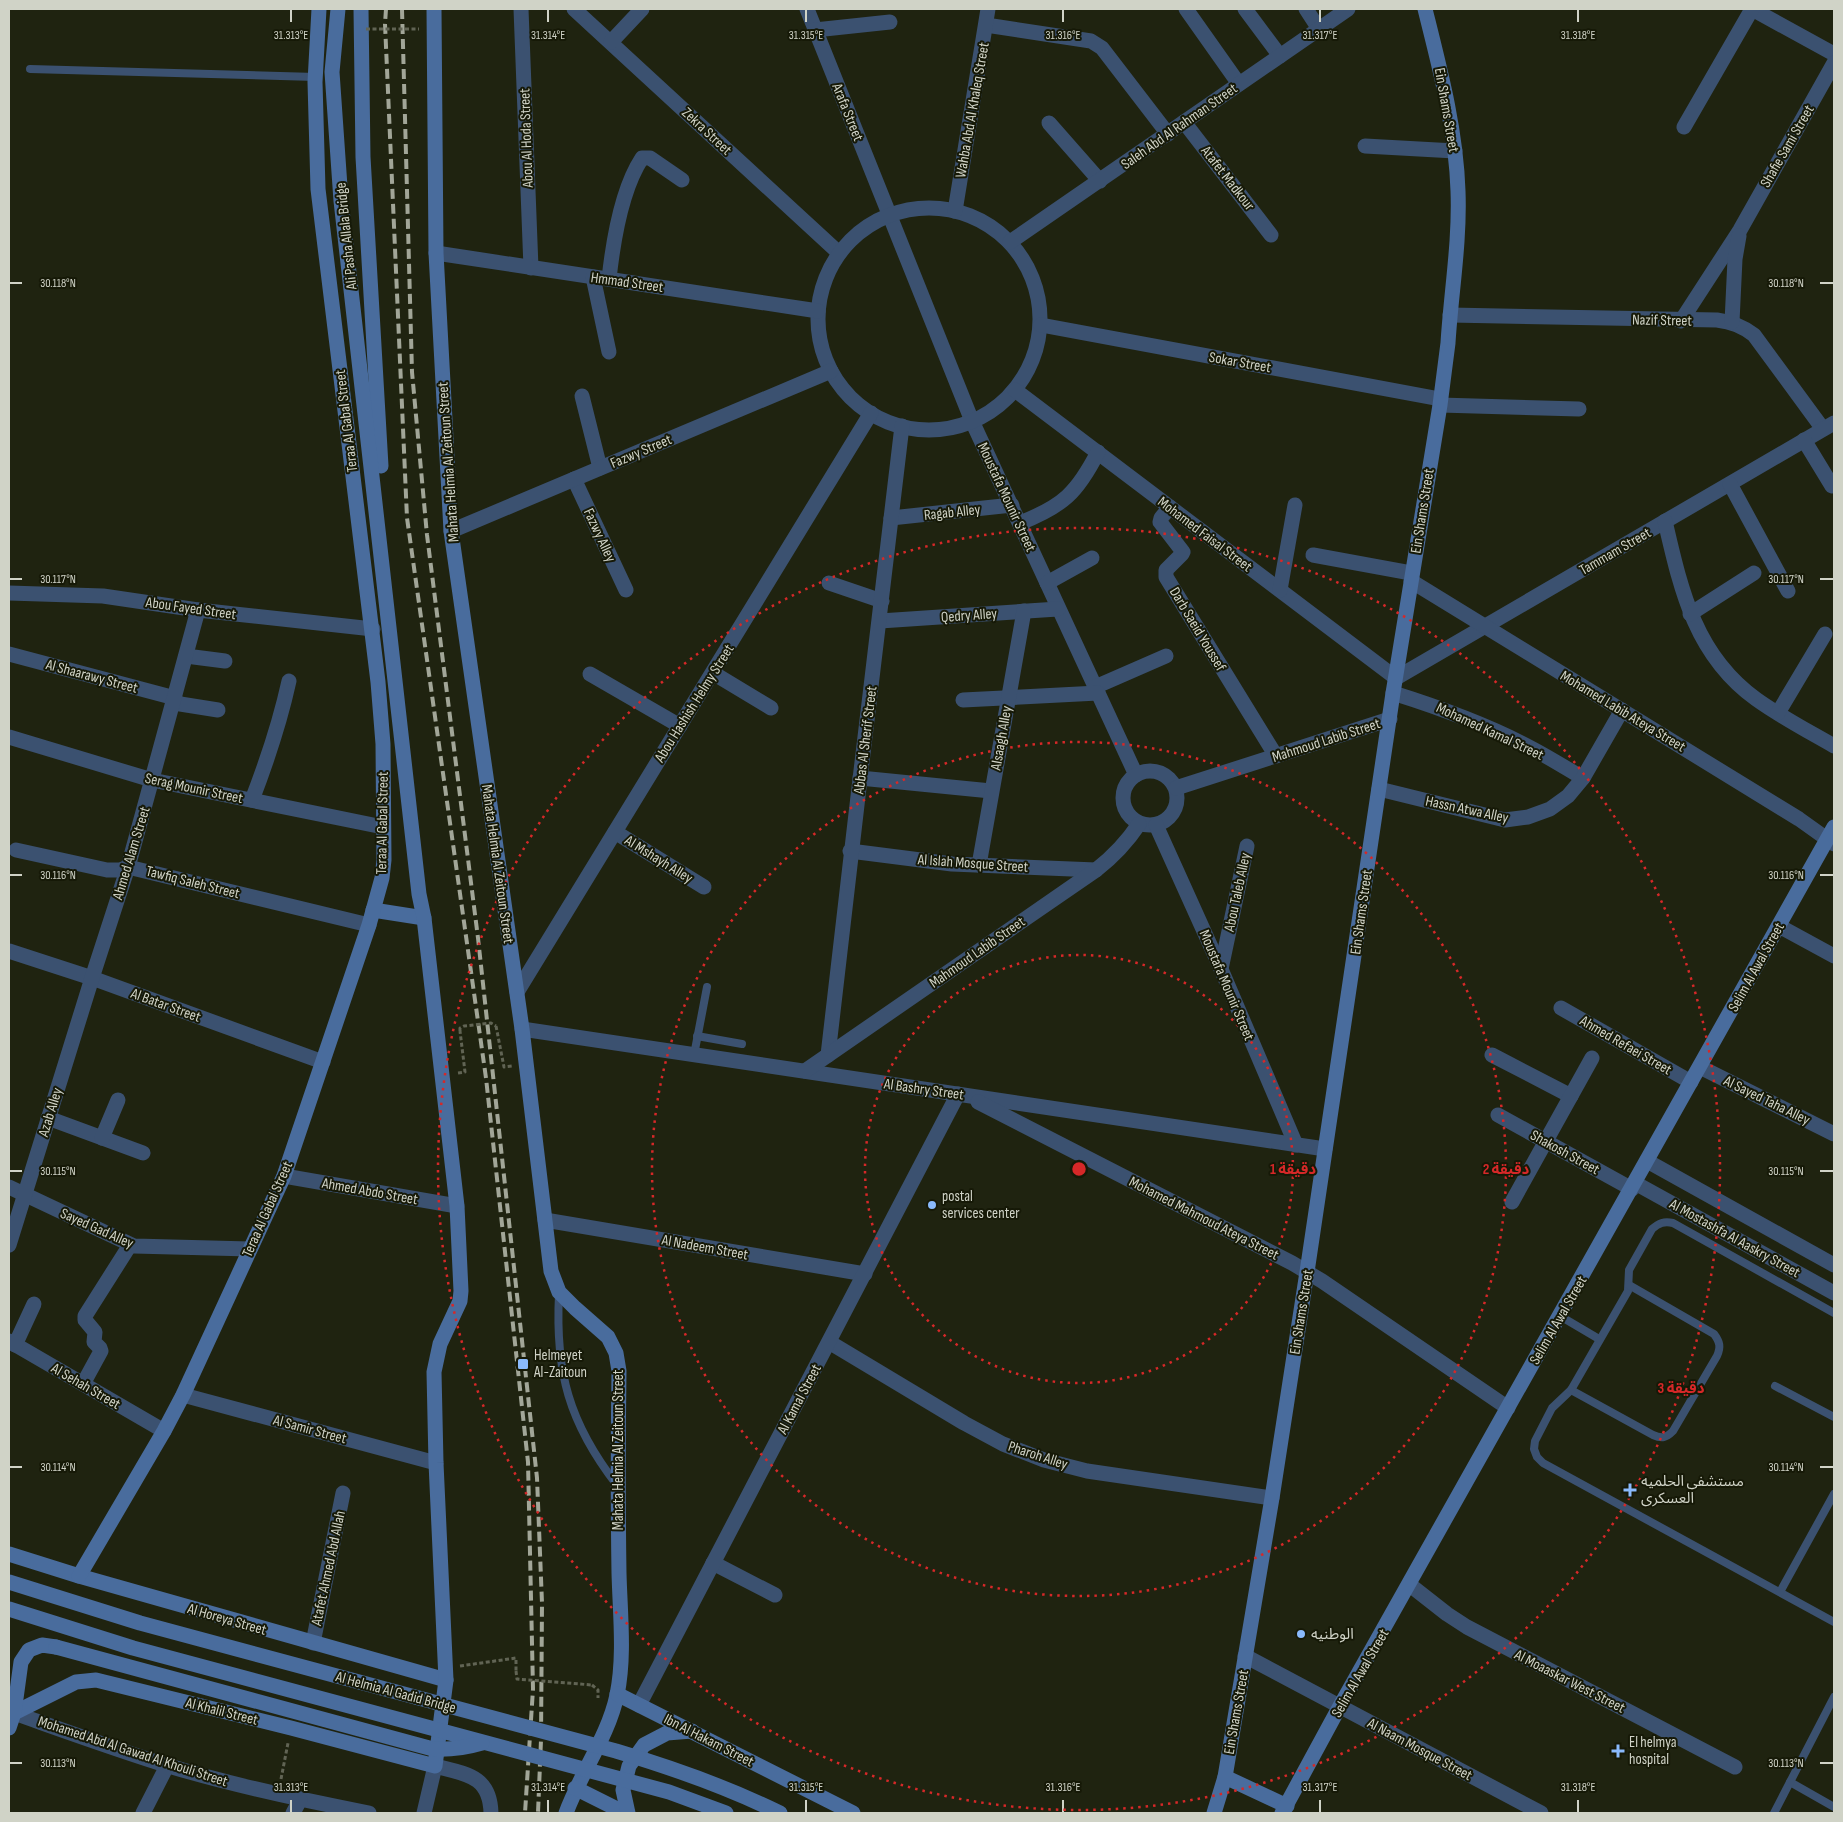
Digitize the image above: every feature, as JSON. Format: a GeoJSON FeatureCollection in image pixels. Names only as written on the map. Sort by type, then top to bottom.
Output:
{"type":"FeatureCollection","features":[{"type":"Feature","properties":{"kind":"street","name":"Teraa Al Gabal Street"},"geometry":{"type":"LineString","coordinates":[[79,1576],[183,1395],[284,1176],[371,918],[382,878],[384,860],[383,744],[373,629],[318,189],[316,77],[319,9]]}},
{"type":"Feature","properties":{"kind":"street","name":"Ali Pasha Allala Bridge"},"geometry":{"type":"LineString","coordinates":[[338,9],[332,72],[341,201],[384,569]]}},
{"type":"Feature","properties":{"kind":"street","name":"Teraa Al Gabal Street"},"geometry":{"type":"LineString","coordinates":[[361,9],[362,157],[371,319],[380,427],[385,536],[384,569]]}},
{"type":"Feature","properties":{"kind":"street","name":"Mahata Helmia Al Zeitoun Street"},"geometry":{"type":"LineString","coordinates":[[434,9],[436,253],[450,531],[517,992],[551,1271],[559,1292],[608,1337],[616,1353],[619,1371],[618,1487],[621,1663],[617,1694],[608,1726],[575,1788],[566,1813]]}},
{"type":"Feature","properties":{"kind":"street","name":"Abou Al Hoda Street"},"geometry":{"type":"LineString","coordinates":[[520,9],[531,268]]}},
{"type":"Feature","properties":{"kind":"street","name":"Zekra Street"},"geometry":{"type":"LineString","coordinates":[[574,9],[839,253]]}},
{"type":"Feature","properties":{"kind":"street"},"geometry":{"type":"LineString","coordinates":[[611,42],[642,9]]}},
{"type":"Feature","properties":{"kind":"street","name":"Arafa Street"},"geometry":{"type":"LineString","coordinates":[[807,9],[889,215]]}},
{"type":"Feature","properties":{"kind":"street","name":"Wahba Abd Al Khaleq Street"},"geometry":{"type":"LineString","coordinates":[[955,211],[988,9]]}},
{"type":"Feature","properties":{"kind":"street"},"geometry":{"type":"LineString","coordinates":[[1186,9],[1239,84]]}},
{"type":"Feature","properties":{"kind":"street"},"geometry":{"type":"LineString","coordinates":[[1245,9],[1280,56]]}},
{"type":"Feature","properties":{"kind":"street"},"geometry":{"type":"LineString","coordinates":[[1306,9],[1319,29]]}},
{"type":"Feature","properties":{"kind":"street","name":"Saleh Abd Al Rahman Street"},"geometry":{"type":"LineString","coordinates":[[1010,242],[1348,9]]}},
{"type":"Feature","properties":{"kind":"street","name":"Ein Shams Street"},"geometry":{"type":"LineString","coordinates":[[1214,1813],[1225,1777],[1272,1498],[1394,685],[1440,402],[1457,238],[1458,192],[1455,151],[1446,94],[1425,9]]}},
{"type":"Feature","properties":{"kind":"street"},"geometry":{"type":"LineString","coordinates":[[1684,127],[1758,10],[1834,54]]}},
{"type":"Feature","properties":{"kind":"street"},"geometry":{"type":"LineString","coordinates":[[815,30],[890,22]]}},
{"type":"Feature","properties":{"kind":"street"},"geometry":{"type":"LineString","coordinates":[[986,25],[1091,41],[1102,48],[1168,134]]}},
{"type":"Feature","properties":{"kind":"street","name":"Shafie Sami Street"},"geometry":{"type":"LineString","coordinates":[[1682,321],[1740,230],[1834,63]]}},
{"type":"Feature","properties":{"kind":"street","name":"Atafet Madkour"},"geometry":{"type":"LineString","coordinates":[[1184,122],[1271,235]]}},
{"type":"Feature","properties":{"kind":"street"},"geometry":{"type":"LineString","coordinates":[[1049,123],[1100,181]]}},
{"type":"Feature","properties":{"kind":"street"},"geometry":{"type":"LineString","coordinates":[[1365,146],[1455,151]]}},
{"type":"Feature","properties":{"kind":"street"},"geometry":{"type":"LineString","coordinates":[[608,279],[619,219],[628,190],[642,158],[650,158],[682,180]]}},
{"type":"Feature","properties":{"kind":"street"},"geometry":{"type":"LineString","coordinates":[[932,208],[955,211],[994,228],[1010,242],[1028,267],[1038,295],[1041,325],[1037,348],[1028,370],[1015,390],[988,413],[972,421],[937,429],[902,426],[871,413],[848,395],[831,371],[823,352],[818,332],[818,311],[824,281],[839,253],[870,224],[889,215],[911,210],[932,208]]}},
{"type":"Feature","properties":{"kind":"street","name":"Moustafa Mounir Street"},"geometry":{"type":"LineString","coordinates":[[889,215],[972,421],[1136,774]]}},
{"type":"Feature","properties":{"kind":"street","name":"Shafie Sami Street"},"geometry":{"type":"LineString","coordinates":[[1732,322],[1740,230]]}},
{"type":"Feature","properties":{"kind":"street","name":"Hmmad Street"},"geometry":{"type":"LineString","coordinates":[[436,253],[818,311]]}},
{"type":"Feature","properties":{"kind":"street"},"geometry":{"type":"LineString","coordinates":[[593,277],[609,352]]}},
{"type":"Feature","properties":{"kind":"street","name":"Nazif Street"},"geometry":{"type":"LineString","coordinates":[[1450,315],[1682,321],[1717,320],[1732,322],[1744,327],[1754,335],[1829,426]]}},
{"type":"Feature","properties":{"kind":"street","name":"Sokar Street"},"geometry":{"type":"LineString","coordinates":[[1041,325],[1440,402],[1579,409]]}},
{"type":"Feature","properties":{"kind":"street","name":"Fazwy Street"},"geometry":{"type":"LineString","coordinates":[[450,531],[831,371]]}},
{"type":"Feature","properties":{"kind":"street","name":"Mohamed Faisal Street"},"geometry":{"type":"LineString","coordinates":[[1015,390],[1280,590],[1394,685]]}},
{"type":"Feature","properties":{"kind":"street"},"geometry":{"type":"LineString","coordinates":[[582,396],[600,468]]}},
{"type":"Feature","properties":{"kind":"street","name":"Abou Hashish Helmy Street"},"geometry":{"type":"LineString","coordinates":[[517,992],[871,413]]}},
{"type":"Feature","properties":{"kind":"street","name":"Abbas Al Sherif Street"},"geometry":{"type":"LineString","coordinates":[[828,1055],[850,851],[880,621],[902,426]]}},
{"type":"Feature","properties":{"kind":"street","name":"Tammam Street"},"geometry":{"type":"LineString","coordinates":[[1394,685],[1485,626],[1829,426]]}},
{"type":"Feature","properties":{"kind":"street"},"geometry":{"type":"LineString","coordinates":[[1804,440],[1832,486]]}},
{"type":"Feature","properties":{"kind":"street"},"geometry":{"type":"LineString","coordinates":[[1020,523],[1046,513],[1068,497],[1085,476],[1098,452]]}},
{"type":"Feature","properties":{"kind":"street","name":"Fazwy Alley"},"geometry":{"type":"LineString","coordinates":[[574,479],[626,590]]}},
{"type":"Feature","properties":{"kind":"street"},"geometry":{"type":"LineString","coordinates":[[1730,484],[1788,591]]}},
{"type":"Feature","properties":{"kind":"street"},"geometry":{"type":"LineString","coordinates":[[1280,590],[1295,505]]}},
{"type":"Feature","properties":{"kind":"street","name":"Ragab Alley"},"geometry":{"type":"LineString","coordinates":[[891,518],[1012,506]]}},
{"type":"Feature","properties":{"kind":"street","name":"Darb Saeid Youssef"},"geometry":{"type":"LineString","coordinates":[[1170,507],[1160,522],[1183,552],[1166,570],[1166,577],[1276,756]]}},
{"type":"Feature","properties":{"kind":"street"},"geometry":{"type":"LineString","coordinates":[[1666,521],[1680,584],[1690,614],[1707,647],[1729,674],[1754,698],[1834,746]]}},
{"type":"Feature","properties":{"kind":"street"},"geometry":{"type":"LineString","coordinates":[[1313,555],[1411,577]]}},
{"type":"Feature","properties":{"kind":"street"},"geometry":{"type":"LineString","coordinates":[[1047,583],[1092,558]]}},
{"type":"Feature","properties":{"kind":"street"},"geometry":{"type":"LineString","coordinates":[[384,569],[419,894],[424,918],[457,1206],[461,1290],[460,1301],[440,1344],[434,1372],[436,1463],[446,1680],[435,1766],[424,1813]]}},
{"type":"Feature","properties":{"kind":"street"},"geometry":{"type":"LineString","coordinates":[[1690,614],[1754,573]]}},
{"type":"Feature","properties":{"kind":"street","name":"Mohamed Labib Ateya Street"},"geometry":{"type":"LineString","coordinates":[[1411,577],[1485,626],[1799,819],[1832,837]]}},
{"type":"Feature","properties":{"kind":"street"},"geometry":{"type":"LineString","coordinates":[[829,583],[882,601]]}},
{"type":"Feature","properties":{"kind":"street","name":"Abou Fayed Street"},"geometry":{"type":"LineString","coordinates":[[9,593],[103,596],[198,610],[373,629]]}},
{"type":"Feature","properties":{"kind":"street","name":"Qedry Alley"},"geometry":{"type":"LineString","coordinates":[[880,621],[1058,609]]}},
{"type":"Feature","properties":{"kind":"street","name":"Ahmed Alam Street"},"geometry":{"type":"LineString","coordinates":[[92,978],[128,867],[198,610]]}},
{"type":"Feature","properties":{"kind":"street","name":"Alsaagh Alley"},"geometry":{"type":"LineString","coordinates":[[979,865],[1024,611]]}},
{"type":"Feature","properties":{"kind":"street"},"geometry":{"type":"LineString","coordinates":[[1778,713],[1825,634]]}},
{"type":"Feature","properties":{"kind":"street","name":"Al Shaarawy Street"},"geometry":{"type":"LineString","coordinates":[[9,654],[174,701],[218,710]]}},
{"type":"Feature","properties":{"kind":"street"},"geometry":{"type":"LineString","coordinates":[[186,656],[225,661]]}},
{"type":"Feature","properties":{"kind":"street"},"geometry":{"type":"LineString","coordinates":[[963,700],[1096,690],[1166,656]]}},
{"type":"Feature","properties":{"kind":"street"},"geometry":{"type":"LineString","coordinates":[[712,673],[772,708]]}},
{"type":"Feature","properties":{"kind":"street"},"geometry":{"type":"LineString","coordinates":[[590,674],[680,726]]}},
{"type":"Feature","properties":{"kind":"street"},"geometry":{"type":"LineString","coordinates":[[252,800],[280,721],[289,681]]}},
{"type":"Feature","properties":{"kind":"street","name":"Mohamed Kamal Street"},"geometry":{"type":"LineString","coordinates":[[1394,685],[1432,705],[1483,725],[1532,749],[1583,778]]}},
{"type":"Feature","properties":{"kind":"street","name":"Hassn Atwa Alley"},"geometry":{"type":"LineString","coordinates":[[1379,789],[1505,820],[1528,818],[1550,809],[1568,796],[1583,778],[1622,710]]}},
{"type":"Feature","properties":{"kind":"street","name":"Mahmoud Labib Street"},"geometry":{"type":"LineString","coordinates":[[1176,788],[1390,719]]}},
{"type":"Feature","properties":{"kind":"street","name":"Serag Mounir Street"},"geometry":{"type":"LineString","coordinates":[[9,737],[152,780],[383,827]]}},
{"type":"Feature","properties":{"kind":"street"},"geometry":{"type":"LineString","coordinates":[[1151,771],[1159,772],[1172,781],[1176,788],[1178,796],[1175,811],[1170,818],[1156,825],[1139,824],[1132,819],[1123,804],[1124,787],[1136,774],[1151,771]]}},
{"type":"Feature","properties":{"kind":"street"},"geometry":{"type":"LineString","coordinates":[[860,778],[992,790]]}},
{"type":"Feature","properties":{"kind":"street","name":"Mahmoud Labib Street"},"geometry":{"type":"LineString","coordinates":[[805,1071],[1096,870],[1114,856],[1128,841],[1139,824]]}},
{"type":"Feature","properties":{"kind":"street","name":"Moustafa Mounir Street"},"geometry":{"type":"LineString","coordinates":[[1156,825],[1221,969],[1296,1145]]}},
{"type":"Feature","properties":{"kind":"street","name":"Al Mshayh Alley"},"geometry":{"type":"LineString","coordinates":[[615,832],[704,887]]}},
{"type":"Feature","properties":{"kind":"street","name":"Selim Al Awal Street"},"geometry":{"type":"LineString","coordinates":[[1285,1809],[1340,1706],[1410,1585],[1691,1082],[1779,926],[1832,837]]}},
{"type":"Feature","properties":{"kind":"street","name":"Abou Taleb Alley"},"geometry":{"type":"LineString","coordinates":[[1221,969],[1247,846]]}},
{"type":"Feature","properties":{"kind":"street","name":"Tawfiq Saleh Street"},"geometry":{"type":"LineString","coordinates":[[16,850],[108,870],[120,870],[128,867],[371,918]]}},
{"type":"Feature","properties":{"kind":"street","name":"Al Islah Mosque Street"},"geometry":{"type":"LineString","coordinates":[[850,851],[952,864],[1096,870]]}},
{"type":"Feature","properties":{"kind":"street"},"geometry":{"type":"LineString","coordinates":[[371,918],[424,918]]}},
{"type":"Feature","properties":{"kind":"street"},"geometry":{"type":"LineString","coordinates":[[1779,926],[1834,956]]}},
{"type":"Feature","properties":{"kind":"street","name":"Al Batar Street"},"geometry":{"type":"LineString","coordinates":[[9,951],[92,978],[323,1062]]}},
{"type":"Feature","properties":{"kind":"street","name":"Azab Alley"},"geometry":{"type":"LineString","coordinates":[[9,1245],[92,978]]}},
{"type":"Feature","properties":{"kind":"street","name":"Ahmed Refaei Street"},"geometry":{"type":"LineString","coordinates":[[1561,1008],[1691,1082]]}},
{"type":"Feature","properties":{"kind":"street","name":"Al Bashry Street"},"geometry":{"type":"LineString","coordinates":[[522,1029],[1325,1149]]}},
{"type":"Feature","properties":{"kind":"street"},"geometry":{"type":"LineString","coordinates":[[1492,1055],[1571,1096]]}},
{"type":"Feature","properties":{"kind":"street"},"geometry":{"type":"LineString","coordinates":[[1512,1202],[1592,1058]]}},
{"type":"Feature","properties":{"kind":"street","name":"Al Sayed Taha Alley"},"geometry":{"type":"LineString","coordinates":[[1700,1067],[1834,1134]]}},
{"type":"Feature","properties":{"kind":"street","name":"Mohamed Mahmoud Ateya Street"},"geometry":{"type":"LineString","coordinates":[[962,1095],[1307,1272],[1508,1408]]}},
{"type":"Feature","properties":{"kind":"street","name":"Al Kamal Street"},"geometry":{"type":"LineString","coordinates":[[639,1705],[865,1274],[962,1095]]}},
{"type":"Feature","properties":{"kind":"street"},"geometry":{"type":"LineString","coordinates":[[102,1138],[118,1100]]}},
{"type":"Feature","properties":{"kind":"street","name":"Shakosh Street"},"geometry":{"type":"LineString","coordinates":[[1498,1115],[1634,1186]]}},
{"type":"Feature","properties":{"kind":"street"},"geometry":{"type":"LineString","coordinates":[[48,1118],[143,1154]]}},
{"type":"Feature","properties":{"kind":"street","name":"Al Mostashfa Al Aaskry Street"},"geometry":{"type":"LineString","coordinates":[[1647,1161],[1834,1265]]}},
{"type":"Feature","properties":{"kind":"street","name":"Ahmed Abdo Street"},"geometry":{"type":"LineString","coordinates":[[284,1176],[457,1206]]}},
{"type":"Feature","properties":{"kind":"street","name":"Al Mostashfa Al Aaskry Street"},"geometry":{"type":"LineString","coordinates":[[1634,1186],[1834,1293]]}},
{"type":"Feature","properties":{"kind":"street","name":"Sayed Gad Alley"},"geometry":{"type":"LineString","coordinates":[[9,1187],[130,1245],[142,1247],[250,1249]]}},
{"type":"Feature","properties":{"kind":"street","name":"Al Nadeem Street"},"geometry":{"type":"LineString","coordinates":[[545,1220],[865,1274]]}},
{"type":"Feature","properties":{"kind":"street"},"geometry":{"type":"LineString","coordinates":[[82,1384],[100,1352],[100,1348],[94,1342],[95,1332],[85,1320],[85,1316],[130,1245]]}},
{"type":"Feature","properties":{"kind":"street"},"geometry":{"type":"LineString","coordinates":[[12,1343],[34,1304]]}},
{"type":"Feature","properties":{"kind":"street","name":"Pharoh Alley"},"geometry":{"type":"LineString","coordinates":[[829,1342],[964,1423],[1003,1444],[1044,1460],[1087,1471],[1272,1498]]}},
{"type":"Feature","properties":{"kind":"street","name":"Al Sehah Street"},"geometry":{"type":"LineString","coordinates":[[12,1343],[164,1431]]}},
{"type":"Feature","properties":{"kind":"street","name":"Al Samir Street"},"geometry":{"type":"LineString","coordinates":[[183,1395],[436,1463]]}},
{"type":"Feature","properties":{"kind":"street","name":"Atafet Ahmed Abd Allah"},"geometry":{"type":"LineString","coordinates":[[313,1643],[344,1493]]}},
{"type":"Feature","properties":{"kind":"street","name":"Al Horeya Street"},"geometry":{"type":"LineString","coordinates":[[9,1554],[79,1576],[446,1680]]}},
{"type":"Feature","properties":{"kind":"street"},"geometry":{"type":"LineString","coordinates":[[713,1563],[775,1594]]}},
{"type":"Feature","properties":{"kind":"street","name":"Al Helmia Al Gadid Bridge"},"geometry":{"type":"LineString","coordinates":[[9,1582],[140,1623],[616,1751],[678,1770],[740,1793],[780,1813]]}},
{"type":"Feature","properties":{"kind":"street","name":"Al Moaaskar West Street"},"geometry":{"type":"LineString","coordinates":[[1410,1585],[1467,1627],[1735,1767]]}},
{"type":"Feature","properties":{"kind":"street","name":"Al Helmia Al Gadid Bridge"},"geometry":{"type":"LineString","coordinates":[[9,1609],[133,1648],[669,1792],[726,1813]]}},
{"type":"Feature","properties":{"kind":"street"},"geometry":{"type":"LineString","coordinates":[[9,1728],[14,1713],[21,1662],[29,1650],[42,1645],[56,1647],[432,1749],[466,1748],[482,1742]]}},
{"type":"Feature","properties":{"kind":"street","name":"Al Naam Mosque Street"},"geometry":{"type":"LineString","coordinates":[[1246,1656],[1538,1813]]}},
{"type":"Feature","properties":{"kind":"street","name":"Al Khalil Street"},"geometry":{"type":"LineString","coordinates":[[14,1713],[76,1682],[96,1680],[435,1766]]}},
{"type":"Feature","properties":{"kind":"street","name":"Ibn Al Hakam Street"},"geometry":{"type":"LineString","coordinates":[[617,1694],[853,1813]]}},
{"type":"Feature","properties":{"kind":"street","name":"Mohamed Abd Al Gawad Al Khouli Street"},"geometry":{"type":"LineString","coordinates":[[14,1713],[167,1766],[300,1800],[369,1813]]}},
{"type":"Feature","properties":{"kind":"street"},"geometry":{"type":"LineString","coordinates":[[626,1813],[623,1790],[629,1766],[644,1746],[667,1733],[692,1731]]}},
{"type":"Feature","properties":{"kind":"street"},"geometry":{"type":"LineString","coordinates":[[143,1813],[167,1766]]}},
{"type":"Feature","properties":{"kind":"street"},"geometry":{"type":"LineString","coordinates":[[435,1766],[470,1775],[484,1787],[491,1804],[491,1813]]}},
{"type":"Feature","properties":{"kind":"street"},"geometry":{"type":"LineString","coordinates":[[1225,1777],[1285,1809]]}},
{"type":"Feature","properties":{"kind":"street"},"geometry":{"type":"LineString","coordinates":[[575,1788],[626,1813]]}},
{"type":"Feature","properties":{"kind":"street"},"geometry":{"type":"LineString","coordinates":[[293,1813],[300,1800]]}},
{"type":"Feature","properties":{"kind":"lane"},"geometry":{"type":"LineString","coordinates":[[30,69],[316,77]]}},
{"type":"Feature","properties":{"kind":"lane"},"geometry":{"type":"LineString","coordinates":[[694,1055],[707,987]]}},
{"type":"Feature","properties":{"kind":"lane"},"geometry":{"type":"LineString","coordinates":[[697,1036],[742,1044]]}},
{"type":"Feature","properties":{"kind":"lane"},"geometry":{"type":"LineString","coordinates":[[1834,1313],[1673,1223],[1665,1222],[1658,1224],[1652,1229],[1631,1266],[1628,1274],[1628,1291],[1571,1390],[1552,1408],[1535,1441],[1534,1450],[1536,1458],[1543,1463],[1834,1622]]}},
{"type":"Feature","properties":{"kind":"lane"},"geometry":{"type":"LineString","coordinates":[[1571,1390],[1653,1435],[1660,1438],[1668,1437],[1674,1431],[1717,1356],[1720,1348],[1719,1340],[1714,1334],[1629,1285]]}},
{"type":"Feature","properties":{"kind":"lane"},"geometry":{"type":"LineString","coordinates":[[559,1292],[557,1327],[560,1362],[568,1396],[584,1436],[597,1459],[618,1487]]}},
{"type":"Feature","properties":{"kind":"lane"},"geometry":{"type":"LineString","coordinates":[[1560,1316],[1599,1339]]}},
{"type":"Feature","properties":{"kind":"lane"},"geometry":{"type":"LineString","coordinates":[[1775,1386],[1834,1417]]}},
{"type":"Feature","properties":{"kind":"lane"},"geometry":{"type":"LineString","coordinates":[[1780,1592],[1834,1494]]}},
{"type":"Feature","properties":{"kind":"lane"},"geometry":{"type":"LineString","coordinates":[[1774,1813],[1834,1697]]}},
{"type":"Feature","properties":{"kind":"lane"},"geometry":{"type":"LineString","coordinates":[[1790,1782],[1834,1807]]}},
{"type":"Feature","properties":{"kind":"path"},"geometry":{"type":"LineString","coordinates":[[366,29],[419,29]]}},
{"type":"Feature","properties":{"kind":"path"},"geometry":{"type":"LineString","coordinates":[[466,1072],[460,1031],[460,1028],[464,1026],[491,1024],[496,1026],[504,1067]]}},
{"type":"Feature","properties":{"kind":"path"},"geometry":{"type":"LineString","coordinates":[[479,1664],[516,1658],[516,1678],[519,1680],[592,1685],[598,1690],[598,1700]]}},
{"type":"Feature","properties":{"kind":"path"},"geometry":{"type":"LineString","coordinates":[[278,1794],[291,1728]]}},
{"type":"Feature","properties":{"kind":"railway"},"geometry":{"type":"LineString","coordinates":[[386,9],[385,24],[407,518],[486,1078],[528,1462],[533,1689],[525,1813]]}},
{"type":"Feature","properties":{"kind":"railway"},"geometry":{"type":"LineString","coordinates":[[402,9],[412,372],[427,535],[478,938],[537,1478],[542,1603],[541,1740],[538,1813]]}},
{"type":"Feature","properties":{"kind":"place","name":"postal services center"},"geometry":{"type":"Point","coordinates":[932,1205]}},
{"type":"Feature","properties":{"kind":"place","name":"Helmeyet Al-Zaitoun"},"geometry":{"type":"Point","coordinates":[523,1364]}},
{"type":"Feature","properties":{"kind":"place","name":"مستشفى الحلميه العسكرى"},"geometry":{"type":"Point","coordinates":[1630,1490]}},
{"type":"Feature","properties":{"kind":"place","name":"الوطنيه"},"geometry":{"type":"Point","coordinates":[1301,1634]}},
{"type":"Feature","properties":{"kind":"place","name":"El helmya hospital"},"geometry":{"type":"Point","coordinates":[1618,1751]}}]}
